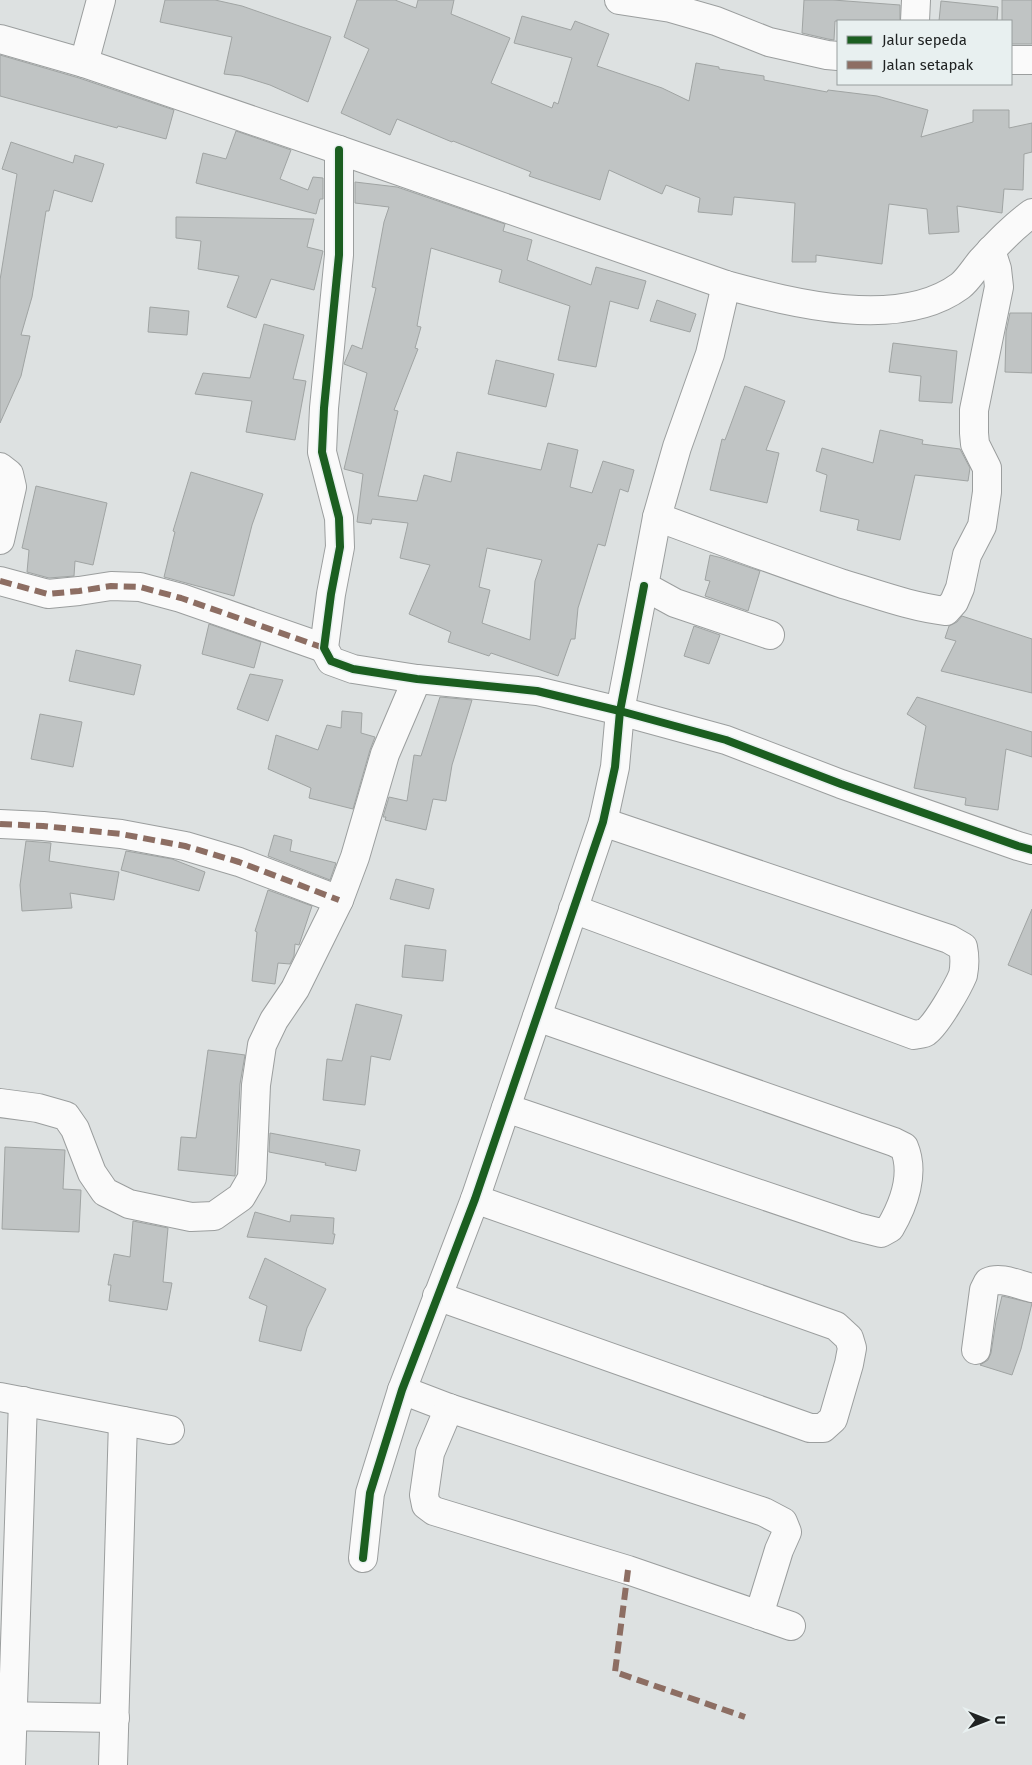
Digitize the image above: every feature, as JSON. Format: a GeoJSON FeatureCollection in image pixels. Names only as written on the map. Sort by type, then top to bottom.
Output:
{"type":"FeatureCollection","features":[{"type":"Feature","properties":{"kind":"street"},"geometry":{"type":"LineString","coordinates":[[84,63],[101,0]]}},
{"type":"Feature","properties":{"kind":"street"},"geometry":{"type":"LineString","coordinates":[[619,0],[671,8],[716,21],[769,42],[837,56]]}},
{"type":"Feature","properties":{"kind":"street"},"geometry":{"type":"LineString","coordinates":[[915,20],[916,0]]}},
{"type":"Feature","properties":{"kind":"street"},"geometry":{"type":"LineString","coordinates":[[0,39],[84,63],[726,285],[785,301],[831,308],[903,308],[932,301],[960,286],[1014,226],[1032,213]]}},
{"type":"Feature","properties":{"kind":"street"},"geometry":{"type":"LineString","coordinates":[[1012,60],[1032,60]]}},
{"type":"Feature","properties":{"kind":"street"},"geometry":{"type":"LineString","coordinates":[[339,150],[339,255],[324,408],[322,452],[339,518],[340,547],[331,594],[324,648],[331,661],[353,669],[537,691],[620,711],[726,740],[850,787],[1032,850]]}},
{"type":"Feature","properties":{"kind":"street"},"geometry":{"type":"LineString","coordinates":[[657,517],[780,563],[886,597],[935,610],[946,611],[954,602],[960,588],[967,556],[982,526],[987,492],[987,468],[975,444],[974,410],[998,286],[997,269],[991,250]]}},
{"type":"Feature","properties":{"kind":"street"},"geometry":{"type":"LineString","coordinates":[[363,1558],[370,1493],[402,1390],[475,1199],[603,822],[615,767],[620,711],[657,517],[677,447],[710,354],[726,285]]}},
{"type":"Feature","properties":{"kind":"street"},"geometry":{"type":"LineString","coordinates":[[0,466],[9,474],[12,487],[0,540]]}},
{"type":"Feature","properties":{"kind":"street"},"geometry":{"type":"LineString","coordinates":[[0,581],[48,594],[111,586],[140,587],[180,598],[324,648]]}},
{"type":"Feature","properties":{"kind":"street"},"geometry":{"type":"LineString","coordinates":[[644,586],[675,603],[770,635]]}},
{"type":"Feature","properties":{"kind":"street"},"geometry":{"type":"LineString","coordinates":[[0,1103],[38,1108],[66,1116],[75,1129],[92,1173],[105,1192],[129,1204],[191,1217],[214,1216],[241,1197],[252,1178],[256,1085],[262,1045],[274,1020],[295,989],[339,900],[356,857],[385,754],[417,678]]}},
{"type":"Feature","properties":{"kind":"street"},"geometry":{"type":"LineString","coordinates":[[574,909],[914,1035],[926,1032],[938,1017],[958,985],[963,973],[965,959],[963,947],[949,939],[603,822]]}},
{"type":"Feature","properties":{"kind":"street"},"geometry":{"type":"LineString","coordinates":[[0,824],[43,826],[121,834],[185,846],[239,862],[339,900]]}},
{"type":"Feature","properties":{"kind":"street"},"geometry":{"type":"LineString","coordinates":[[506,1108],[881,1233],[890,1228],[907,1187],[908,1156],[904,1147],[894,1142],[537,1017]]}},
{"type":"Feature","properties":{"kind":"street"},"geometry":{"type":"LineString","coordinates":[[437,1296],[810,1428],[823,1428],[833,1419],[852,1348],[848,1338],[836,1326],[475,1199]]}},
{"type":"Feature","properties":{"kind":"street"},"geometry":{"type":"LineString","coordinates":[[976,1350],[984,1290],[988,1282],[992,1280],[1007,1281],[1032,1288]]}},
{"type":"Feature","properties":{"kind":"street"},"geometry":{"type":"LineString","coordinates":[[402,1390],[449,1408],[764,1512],[784,1522],[787,1532],[779,1550],[759,1615]]}},
{"type":"Feature","properties":{"kind":"street"},"geometry":{"type":"LineString","coordinates":[[11,1765],[6,1716],[11,1399],[170,1430]]}},
{"type":"Feature","properties":{"kind":"street"},"geometry":{"type":"LineString","coordinates":[[449,1408],[430,1453],[424,1495],[426,1505],[434,1511],[628,1570],[791,1626]]}},
{"type":"Feature","properties":{"kind":"street"},"geometry":{"type":"LineString","coordinates":[[113,1765],[123,1421]]}},
{"type":"Feature","properties":{"kind":"street"},"geometry":{"type":"LineString","coordinates":[[6,1716],[115,1718]]}},
{"type":"Feature","properties":{"kind":"building"},"geometry":{"type":"Polygon","coordinates":[[[165,0],[215,0],[242,6],[331,37],[308,102],[270,85],[241,76],[224,74],[232,37],[160,22],[165,0]]]}},
{"type":"Feature","properties":{"kind":"building"},"geometry":{"type":"Polygon","coordinates":[[[357,0],[395,0],[416,8],[418,0],[454,0],[451,14],[510,38],[491,83],[552,108],[554,102],[558,104],[572,58],[514,43],[522,16],[571,30],[575,21],[609,34],[597,66],[662,88],[689,101],[696,63],[719,67],[719,69],[764,76],[764,80],[827,92],[828,90],[877,96],[928,110],[921,137],[973,122],[973,110],[1009,110],[1009,128],[1032,123],[1032,152],[1024,154],[1023,190],[1004,189],[1002,213],[957,206],[959,232],[929,234],[927,209],[889,204],[882,264],[816,255],[816,262],[792,262],[795,203],[734,197],[732,215],[698,212],[700,198],[666,185],[662,194],[609,170],[600,200],[529,176],[531,172],[397,119],[390,135],[341,113],[369,49],[344,37],[357,0]]]}},
{"type":"Feature","properties":{"kind":"building"},"geometry":{"type":"Polygon","coordinates":[[[804,0],[833,0],[900,5],[900,20],[835,21],[834,40],[802,33],[804,0]]]}},
{"type":"Feature","properties":{"kind":"building"},"geometry":{"type":"Polygon","coordinates":[[[1002,0],[1032,0],[1032,44],[1012,44],[1012,20],[1002,20],[1002,0]]]}},
{"type":"Feature","properties":{"kind":"building"},"geometry":{"type":"Polygon","coordinates":[[[941,1],[998,7],[997,20],[939,20],[941,1]]]}},
{"type":"Feature","properties":{"kind":"building"},"geometry":{"type":"Polygon","coordinates":[[[0,55],[79,78],[174,110],[166,139],[118,126],[117,128],[0,96],[0,55]]]}},
{"type":"Feature","properties":{"kind":"building"},"geometry":{"type":"Polygon","coordinates":[[[236,131],[291,150],[280,179],[308,190],[313,177],[323,178],[323,199],[320,199],[316,214],[196,183],[203,153],[226,159],[236,131]]]}},
{"type":"Feature","properties":{"kind":"building"},"geometry":{"type":"Polygon","coordinates":[[[11,142],[73,163],[75,155],[104,164],[92,202],[54,190],[49,211],[46,211],[32,297],[21,335],[30,336],[21,376],[0,423],[0,280],[17,174],[2,169],[11,142]]]}},
{"type":"Feature","properties":{"kind":"building"},"geometry":{"type":"Polygon","coordinates":[[[355,182],[397,187],[505,224],[503,231],[532,240],[527,260],[591,285],[596,267],[646,281],[638,309],[610,301],[596,367],[558,360],[570,306],[499,282],[502,270],[431,248],[417,326],[421,327],[415,348],[418,349],[394,410],[398,411],[378,496],[417,501],[424,475],[451,482],[457,452],[541,470],[548,443],[578,450],[570,487],[592,493],[603,461],[634,470],[628,492],[620,489],[605,546],[598,544],[578,608],[575,639],[571,639],[558,676],[491,653],[489,656],[448,642],[451,632],[409,614],[430,565],[400,558],[408,523],[372,519],[371,524],[357,522],[363,474],[344,469],[367,373],[344,364],[352,345],[362,349],[376,288],[372,287],[384,222],[389,207],[355,203],[355,182]],[[487,548],[479,587],[490,590],[482,623],[530,640],[535,581],[542,560],[487,548]]]}},
{"type":"Feature","properties":{"kind":"building"},"geometry":{"type":"Polygon","coordinates":[[[176,217],[314,219],[307,247],[323,251],[314,290],[271,279],[256,318],[227,307],[239,276],[198,269],[201,241],[176,238],[176,217]]]}},
{"type":"Feature","properties":{"kind":"building"},"geometry":{"type":"Polygon","coordinates":[[[657,300],[696,314],[690,332],[650,321],[657,300]]]}},
{"type":"Feature","properties":{"kind":"building"},"geometry":{"type":"Polygon","coordinates":[[[150,307],[189,311],[187,335],[148,332],[150,307]]]}},
{"type":"Feature","properties":{"kind":"building"},"geometry":{"type":"Polygon","coordinates":[[[1010,313],[1032,313],[1032,373],[1005,372],[1006,332],[1010,313]]]}},
{"type":"Feature","properties":{"kind":"building"},"geometry":{"type":"Polygon","coordinates":[[[264,324],[304,335],[293,379],[306,381],[295,440],[246,432],[252,401],[195,394],[203,373],[250,378],[264,324]]]}},
{"type":"Feature","properties":{"kind":"building"},"geometry":{"type":"Polygon","coordinates":[[[893,343],[957,351],[952,403],[919,401],[921,376],[889,372],[893,343]]]}},
{"type":"Feature","properties":{"kind":"building"},"geometry":{"type":"Polygon","coordinates":[[[496,360],[554,374],[546,407],[488,394],[496,360]]]}},
{"type":"Feature","properties":{"kind":"building"},"geometry":{"type":"Polygon","coordinates":[[[745,386],[785,401],[766,450],[779,453],[767,503],[710,490],[722,439],[725,440],[745,386]]]}},
{"type":"Feature","properties":{"kind":"building"},"geometry":{"type":"Polygon","coordinates":[[[880,430],[923,440],[922,444],[960,449],[970,468],[968,481],[915,475],[900,540],[857,530],[859,520],[820,511],[827,475],[816,471],[822,448],[873,463],[880,430]]]}},
{"type":"Feature","properties":{"kind":"building"},"geometry":{"type":"Polygon","coordinates":[[[191,472],[263,494],[252,525],[234,596],[164,577],[175,532],[173,531],[191,472]]]}},
{"type":"Feature","properties":{"kind":"building"},"geometry":{"type":"Polygon","coordinates":[[[36,486],[107,503],[93,565],[75,561],[74,576],[49,578],[27,572],[29,550],[22,548],[36,486]]]}},
{"type":"Feature","properties":{"kind":"building"},"geometry":{"type":"Polygon","coordinates":[[[710,555],[760,571],[748,611],[705,596],[710,581],[705,580],[710,555]]]}},
{"type":"Feature","properties":{"kind":"building"},"geometry":{"type":"Polygon","coordinates":[[[962,616],[1032,639],[1032,693],[941,671],[956,641],[945,638],[949,626],[957,622],[962,616]]]}},
{"type":"Feature","properties":{"kind":"building"},"geometry":{"type":"Polygon","coordinates":[[[209,624],[261,642],[254,668],[202,654],[209,624]]]}},
{"type":"Feature","properties":{"kind":"building"},"geometry":{"type":"Polygon","coordinates":[[[694,626],[720,635],[709,664],[684,656],[694,626]]]}},
{"type":"Feature","properties":{"kind":"building"},"geometry":{"type":"Polygon","coordinates":[[[76,650],[141,665],[134,695],[69,681],[76,650]]]}},
{"type":"Feature","properties":{"kind":"building"},"geometry":{"type":"Polygon","coordinates":[[[250,674],[283,680],[268,721],[237,709],[250,674]]]}},
{"type":"Feature","properties":{"kind":"building"},"geometry":{"type":"Polygon","coordinates":[[[440,697],[472,700],[452,765],[446,801],[433,799],[426,830],[385,820],[386,817],[383,817],[389,797],[407,801],[414,755],[421,756],[440,697]]]}},
{"type":"Feature","properties":{"kind":"building"},"geometry":{"type":"Polygon","coordinates":[[[917,697],[1032,732],[1032,757],[1006,749],[998,810],[965,805],[966,798],[914,788],[926,726],[907,714],[917,697]]]}},
{"type":"Feature","properties":{"kind":"building"},"geometry":{"type":"Polygon","coordinates":[[[342,711],[362,713],[361,733],[375,737],[353,809],[309,798],[311,788],[268,769],[276,735],[318,750],[327,725],[341,728],[342,711]]]}},
{"type":"Feature","properties":{"kind":"building"},"geometry":{"type":"Polygon","coordinates":[[[40,714],[82,722],[73,767],[31,759],[40,714]]]}},
{"type":"Feature","properties":{"kind":"building"},"geometry":{"type":"Polygon","coordinates":[[[274,835],[292,840],[290,851],[336,863],[330,880],[268,856],[274,835]]]}},
{"type":"Feature","properties":{"kind":"building"},"geometry":{"type":"Polygon","coordinates":[[[26,841],[51,843],[49,861],[119,872],[114,900],[70,893],[72,908],[22,911],[20,885],[26,841]]]}},
{"type":"Feature","properties":{"kind":"building"},"geometry":{"type":"Polygon","coordinates":[[[126,851],[172,859],[205,872],[199,891],[121,870],[126,851]]]}},
{"type":"Feature","properties":{"kind":"building"},"geometry":{"type":"Polygon","coordinates":[[[396,879],[434,889],[429,909],[390,899],[396,879]]]}},
{"type":"Feature","properties":{"kind":"building"},"geometry":{"type":"Polygon","coordinates":[[[268,890],[312,906],[299,945],[295,944],[294,956],[290,964],[278,963],[275,984],[252,981],[257,932],[255,931],[268,890]]]}},
{"type":"Feature","properties":{"kind":"building"},"geometry":{"type":"Polygon","coordinates":[[[1032,909],[1032,975],[1008,965],[1032,909]]]}},
{"type":"Feature","properties":{"kind":"building"},"geometry":{"type":"Polygon","coordinates":[[[405,945],[446,950],[443,981],[402,977],[405,945]]]}},
{"type":"Feature","properties":{"kind":"building"},"geometry":{"type":"Polygon","coordinates":[[[356,1004],[402,1015],[390,1060],[371,1056],[365,1105],[323,1100],[327,1059],[342,1061],[356,1004]]]}},
{"type":"Feature","properties":{"kind":"building"},"geometry":{"type":"Polygon","coordinates":[[[208,1050],[245,1055],[240,1084],[235,1176],[178,1170],[181,1137],[196,1138],[208,1050]]]}},
{"type":"Feature","properties":{"kind":"building"},"geometry":{"type":"Polygon","coordinates":[[[270,1133],[360,1150],[356,1171],[269,1152],[270,1133]]]}},
{"type":"Feature","properties":{"kind":"building"},"geometry":{"type":"Polygon","coordinates":[[[5,1147],[65,1150],[63,1189],[81,1190],[79,1232],[2,1229],[5,1147]]]}},
{"type":"Feature","properties":{"kind":"building"},"geometry":{"type":"Polygon","coordinates":[[[255,1212],[290,1222],[291,1215],[334,1218],[333,1234],[335,1234],[333,1244],[247,1237],[255,1212]]]}},
{"type":"Feature","properties":{"kind":"building"},"geometry":{"type":"Polygon","coordinates":[[[133,1221],[168,1228],[163,1282],[172,1283],[167,1310],[109,1301],[111,1285],[108,1285],[114,1254],[130,1257],[133,1221]]]}},
{"type":"Feature","properties":{"kind":"building"},"geometry":{"type":"Polygon","coordinates":[[[265,1258],[326,1289],[307,1328],[301,1351],[259,1341],[267,1306],[249,1298],[265,1258]]]}},
{"type":"Feature","properties":{"kind":"building"},"geometry":{"type":"Polygon","coordinates":[[[1002,1296],[1032,1303],[1021,1349],[1012,1375],[980,1365],[988,1360],[991,1353],[1002,1296]]]}},
{"type":"Feature","properties":{"kind":"marked path"},"geometry":{"type":"LineString","coordinates":[[0,581],[48,594],[111,586],[140,587],[181,598],[324,648]]}},
{"type":"Feature","properties":{"kind":"marked path"},"geometry":{"type":"LineString","coordinates":[[0,824],[43,826],[121,834],[185,846],[239,862],[339,900]]}},
{"type":"Feature","properties":{"kind":"marked path"},"geometry":{"type":"LineString","coordinates":[[628,1570],[615,1672],[745,1717]]}},
{"type":"Feature","properties":{"kind":"cycle path"},"geometry":{"type":"LineString","coordinates":[[339,150],[339,255],[324,408],[322,452],[339,518],[340,547],[331,594],[324,648],[331,661],[353,669],[417,679],[537,691],[620,711],[726,740],[841,784],[1032,850]]}},
{"type":"Feature","properties":{"kind":"cycle path"},"geometry":{"type":"LineString","coordinates":[[363,1558],[370,1493],[402,1390],[475,1199],[603,822],[615,767],[620,711],[644,586]]}}]}
